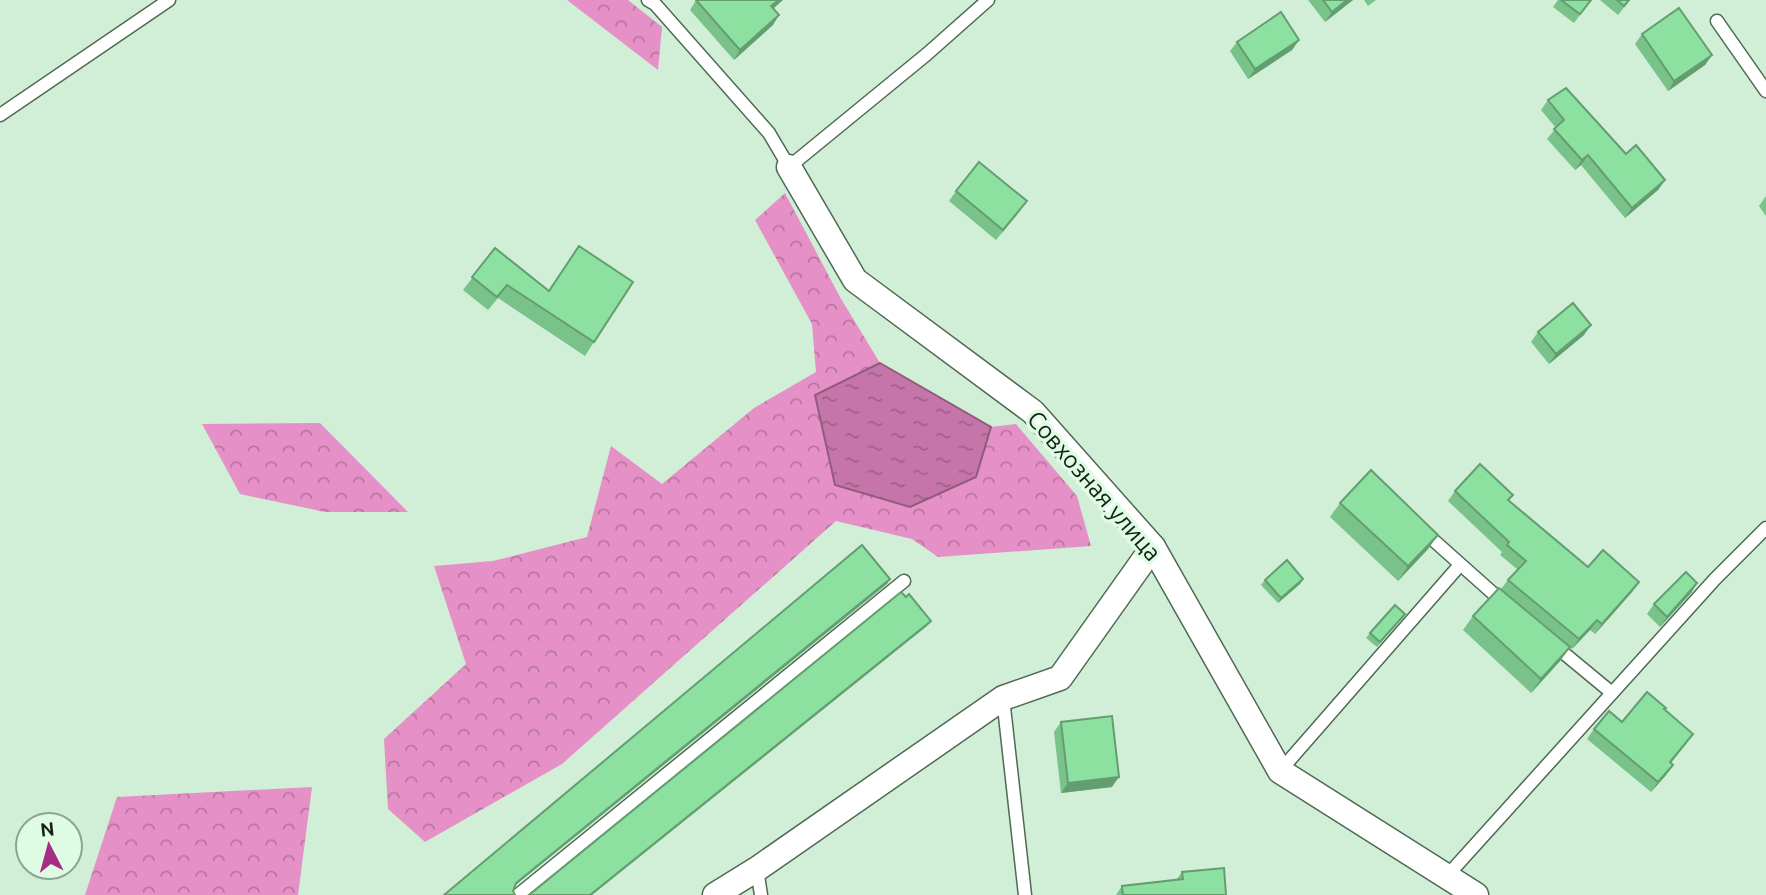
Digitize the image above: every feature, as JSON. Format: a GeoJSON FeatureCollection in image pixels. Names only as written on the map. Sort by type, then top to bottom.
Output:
{"type":"FeatureCollection","features":[{"type":"Feature","properties":{"kind":"street","name":"Совхозная улица"},"geometry":{"type":"LineString","coordinates":[[789,167],[855,280],[1033,412],[1153,547],[1280,771],[1476,895]]}},
{"type":"Feature","properties":{"kind":"street"},"geometry":{"type":"LineString","coordinates":[[715,895],[757,869],[1003,698],[1060,678],[1153,547]]}},
{"type":"Feature","properties":{"kind":"lane"},"geometry":{"type":"LineString","coordinates":[[0,116],[169,0]]}},
{"type":"Feature","properties":{"kind":"lane"},"geometry":{"type":"LineString","coordinates":[[648,0],[655,4],[769,133],[789,167],[927,54],[988,0]]}},
{"type":"Feature","properties":{"kind":"lane"},"geometry":{"type":"LineString","coordinates":[[1717,21],[1766,91]]}},
{"type":"Feature","properties":{"kind":"lane"},"geometry":{"type":"LineString","coordinates":[[1410,519],[1510,608]]}},
{"type":"Feature","properties":{"kind":"lane"},"geometry":{"type":"LineString","coordinates":[[1447,876],[1715,579],[1766,527]]}},
{"type":"Feature","properties":{"kind":"lane"},"geometry":{"type":"LineString","coordinates":[[1280,771],[1460,566]]}},
{"type":"Feature","properties":{"kind":"lane"},"geometry":{"type":"LineString","coordinates":[[519,895],[904,581]]}},
{"type":"Feature","properties":{"kind":"lane"},"geometry":{"type":"LineString","coordinates":[[1541,634],[1612,693]]}},
{"type":"Feature","properties":{"kind":"lane"},"geometry":{"type":"LineString","coordinates":[[1003,698],[1025,895]]}},
{"type":"Feature","properties":{"kind":"lane"},"geometry":{"type":"LineString","coordinates":[[757,869],[761,895]]}},
{"type":"Feature","properties":{"kind":"green space"},"geometry":{"type":"Polygon","coordinates":[[[567,0],[628,0],[662,27],[658,70],[567,0]]]}},
{"type":"Feature","properties":{"kind":"green space"},"geometry":{"type":"Polygon","coordinates":[[[785,193],[840,297],[880,363],[815,395],[976,478],[991,427],[1016,424],[1077,496],[1091,546],[938,557],[912,539],[836,521],[562,764],[425,842],[388,809],[384,739],[466,664],[434,566],[493,561],[587,537],[611,446],[662,484],[754,408],[816,372],[812,324],[755,220],[785,193]]]}},
{"type":"Feature","properties":{"kind":"green space"},"geometry":{"type":"Polygon","coordinates":[[[320,423],[408,512],[325,512],[240,494],[202,424],[320,423]]]}},
{"type":"Feature","properties":{"kind":"green space"},"geometry":{"type":"Polygon","coordinates":[[[312,787],[298,895],[85,895],[117,797],[312,787]]]}},
{"type":"Feature","properties":{"kind":"water"},"geometry":{"type":"Polygon","coordinates":[[[880,363],[991,427],[976,477],[910,507],[835,485],[815,395],[880,363]]]}},
{"type":"Feature","properties":{"kind":"building"},"geometry":{"type":"Polygon","coordinates":[[[696,0],[779,0],[771,6],[779,15],[740,50],[696,0]]]}},
{"type":"Feature","properties":{"kind":"building"},"geometry":{"type":"Polygon","coordinates":[[[1323,0],[1347,0],[1332,12],[1323,0]]]}},
{"type":"Feature","properties":{"kind":"building"},"geometry":{"type":"Polygon","coordinates":[[[1561,0],[1591,0],[1580,14],[1561,0]]]}},
{"type":"Feature","properties":{"kind":"building"},"geometry":{"type":"Polygon","coordinates":[[[1617,0],[1629,0],[1624,6],[1617,0]]]}},
{"type":"Feature","properties":{"kind":"building"},"geometry":{"type":"Polygon","coordinates":[[[1679,8],[1712,55],[1674,81],[1642,34],[1679,8]]]}},
{"type":"Feature","properties":{"kind":"building"},"geometry":{"type":"Polygon","coordinates":[[[1281,12],[1299,40],[1255,69],[1237,42],[1281,12]]]}},
{"type":"Feature","properties":{"kind":"building"},"geometry":{"type":"Polygon","coordinates":[[[1566,88],[1626,154],[1636,145],[1665,180],[1632,208],[1588,155],[1582,160],[1554,129],[1564,120],[1548,100],[1566,88]]]}},
{"type":"Feature","properties":{"kind":"building"},"geometry":{"type":"Polygon","coordinates":[[[979,162],[1027,201],[1003,230],[956,191],[979,162]]]}},
{"type":"Feature","properties":{"kind":"building"},"geometry":{"type":"Polygon","coordinates":[[[579,246],[633,282],[594,342],[507,285],[497,297],[472,277],[495,248],[549,291],[579,246]]]}},
{"type":"Feature","properties":{"kind":"building"},"geometry":{"type":"Polygon","coordinates":[[[1573,303],[1591,325],[1556,354],[1538,332],[1573,303]]]}},
{"type":"Feature","properties":{"kind":"building"},"geometry":{"type":"Polygon","coordinates":[[[1480,464],[1513,495],[1508,500],[1588,567],[1603,550],[1639,582],[1602,624],[1597,620],[1579,639],[1508,580],[1526,561],[1455,491],[1480,464]]]}},
{"type":"Feature","properties":{"kind":"building"},"geometry":{"type":"Polygon","coordinates":[[[1371,470],[1438,535],[1408,566],[1340,503],[1371,470]]]}},
{"type":"Feature","properties":{"kind":"building"},"geometry":{"type":"Polygon","coordinates":[[[862,545],[890,579],[516,883],[513,891],[515,895],[444,895],[862,545]]]}},
{"type":"Feature","properties":{"kind":"building"},"geometry":{"type":"Polygon","coordinates":[[[1287,560],[1303,579],[1281,598],[1265,580],[1287,560]]]}},
{"type":"Feature","properties":{"kind":"building"},"geometry":{"type":"Polygon","coordinates":[[[1686,572],[1697,583],[1667,617],[1654,604],[1686,572]]]}},
{"type":"Feature","properties":{"kind":"building"},"geometry":{"type":"Polygon","coordinates":[[[1499,588],[1570,647],[1541,679],[1473,616],[1499,588]]]}},
{"type":"Feature","properties":{"kind":"building"},"geometry":{"type":"Polygon","coordinates":[[[901,592],[906,597],[909,594],[931,621],[590,895],[529,895],[901,592]]]}},
{"type":"Feature","properties":{"kind":"building"},"geometry":{"type":"Polygon","coordinates":[[[1395,605],[1405,614],[1380,642],[1370,633],[1395,605]]]}},
{"type":"Feature","properties":{"kind":"building"},"geometry":{"type":"Polygon","coordinates":[[[1647,692],[1693,734],[1670,762],[1673,765],[1658,782],[1594,729],[1609,711],[1622,722],[1647,692]]]}},
{"type":"Feature","properties":{"kind":"building"},"geometry":{"type":"Polygon","coordinates":[[[1112,716],[1119,777],[1068,783],[1061,722],[1112,716]]]}},
{"type":"Feature","properties":{"kind":"building"},"geometry":{"type":"Polygon","coordinates":[[[1224,868],[1226,895],[1123,895],[1122,886],[1183,879],[1182,872],[1224,868]]]}}]}
